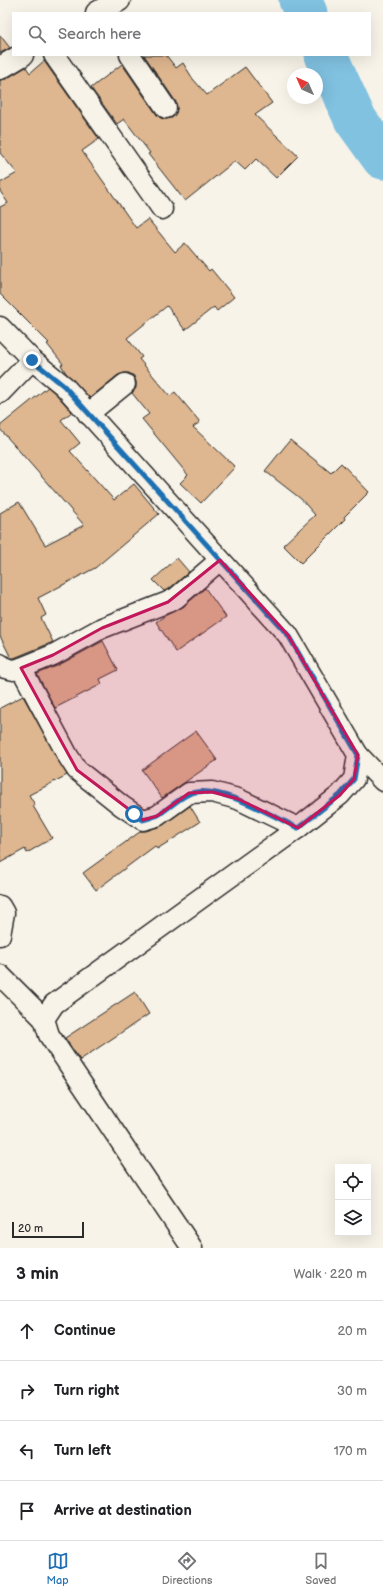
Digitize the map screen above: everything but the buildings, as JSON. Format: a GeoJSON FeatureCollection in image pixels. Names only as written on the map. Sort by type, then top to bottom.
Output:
{"type":"FeatureCollection","features":[{"type":"Feature","properties":{"kind":"street"},"geometry":{"type":"LineString","coordinates":[[0,68],[20,56]]}},
{"type":"Feature","properties":{"kind":"street"},"geometry":{"type":"LineString","coordinates":[[55,56],[162,209]]}},
{"type":"Feature","properties":{"kind":"street"},"geometry":{"type":"LineString","coordinates":[[131,56],[166,108]]}},
{"type":"Feature","properties":{"kind":"street"},"geometry":{"type":"LineString","coordinates":[[0,327],[32,360],[64,386],[288,635],[358,755],[383,781]]}},
{"type":"Feature","properties":{"kind":"street"},"geometry":{"type":"LineString","coordinates":[[0,393],[32,360]]}},
{"type":"Feature","properties":{"kind":"street"},"geometry":{"type":"LineString","coordinates":[[88,414],[125,384]]}},
{"type":"Feature","properties":{"kind":"street"},"geometry":{"type":"LineString","coordinates":[[0,664],[5,668],[14,670],[21,668],[53,655],[102,628],[168,602],[176,598],[220,560]]}},
{"type":"Feature","properties":{"kind":"street"},"geometry":{"type":"LineString","coordinates":[[21,668],[77,770],[122,806],[143,820],[156,816],[189,794],[212,792],[238,799],[298,828]]}},
{"type":"Feature","properties":{"kind":"street"},"geometry":{"type":"LineString","coordinates":[[44,1019],[54,1004],[298,828],[340,795],[354,779],[358,755]]}},
{"type":"Feature","properties":{"kind":"street"},"geometry":{"type":"LineString","coordinates":[[0,906],[4,913],[0,935]]}},
{"type":"Feature","properties":{"kind":"street"},"geometry":{"type":"LineString","coordinates":[[0,975],[44,1019],[49,1035],[192,1248]]}},
{"type":"Feature","properties":{"kind":"highlighted area"},"geometry":{"type":"Polygon","coordinates":[[[220,560],[288,635],[358,755],[354,779],[340,795],[298,828],[238,799],[212,792],[189,793],[157,816],[143,820],[77,770],[21,668],[53,655],[102,628],[168,602],[220,560]]]}},
{"type":"Feature","properties":{"kind":"waterway"},"geometry":{"type":"LineString","coordinates":[[300,0],[306,12]]}},
{"type":"Feature","properties":{"kind":"waterway"},"geometry":{"type":"LineString","coordinates":[[326,56],[355,119],[383,158]]}},
{"type":"Feature","properties":{"kind":"route"},"geometry":{"type":"LineString","coordinates":[[32,360],[64,386],[288,635],[358,755],[354,779],[340,795],[298,828],[238,799],[212,792],[198,792],[189,794],[156,816],[143,820],[134,814]]}}]}
